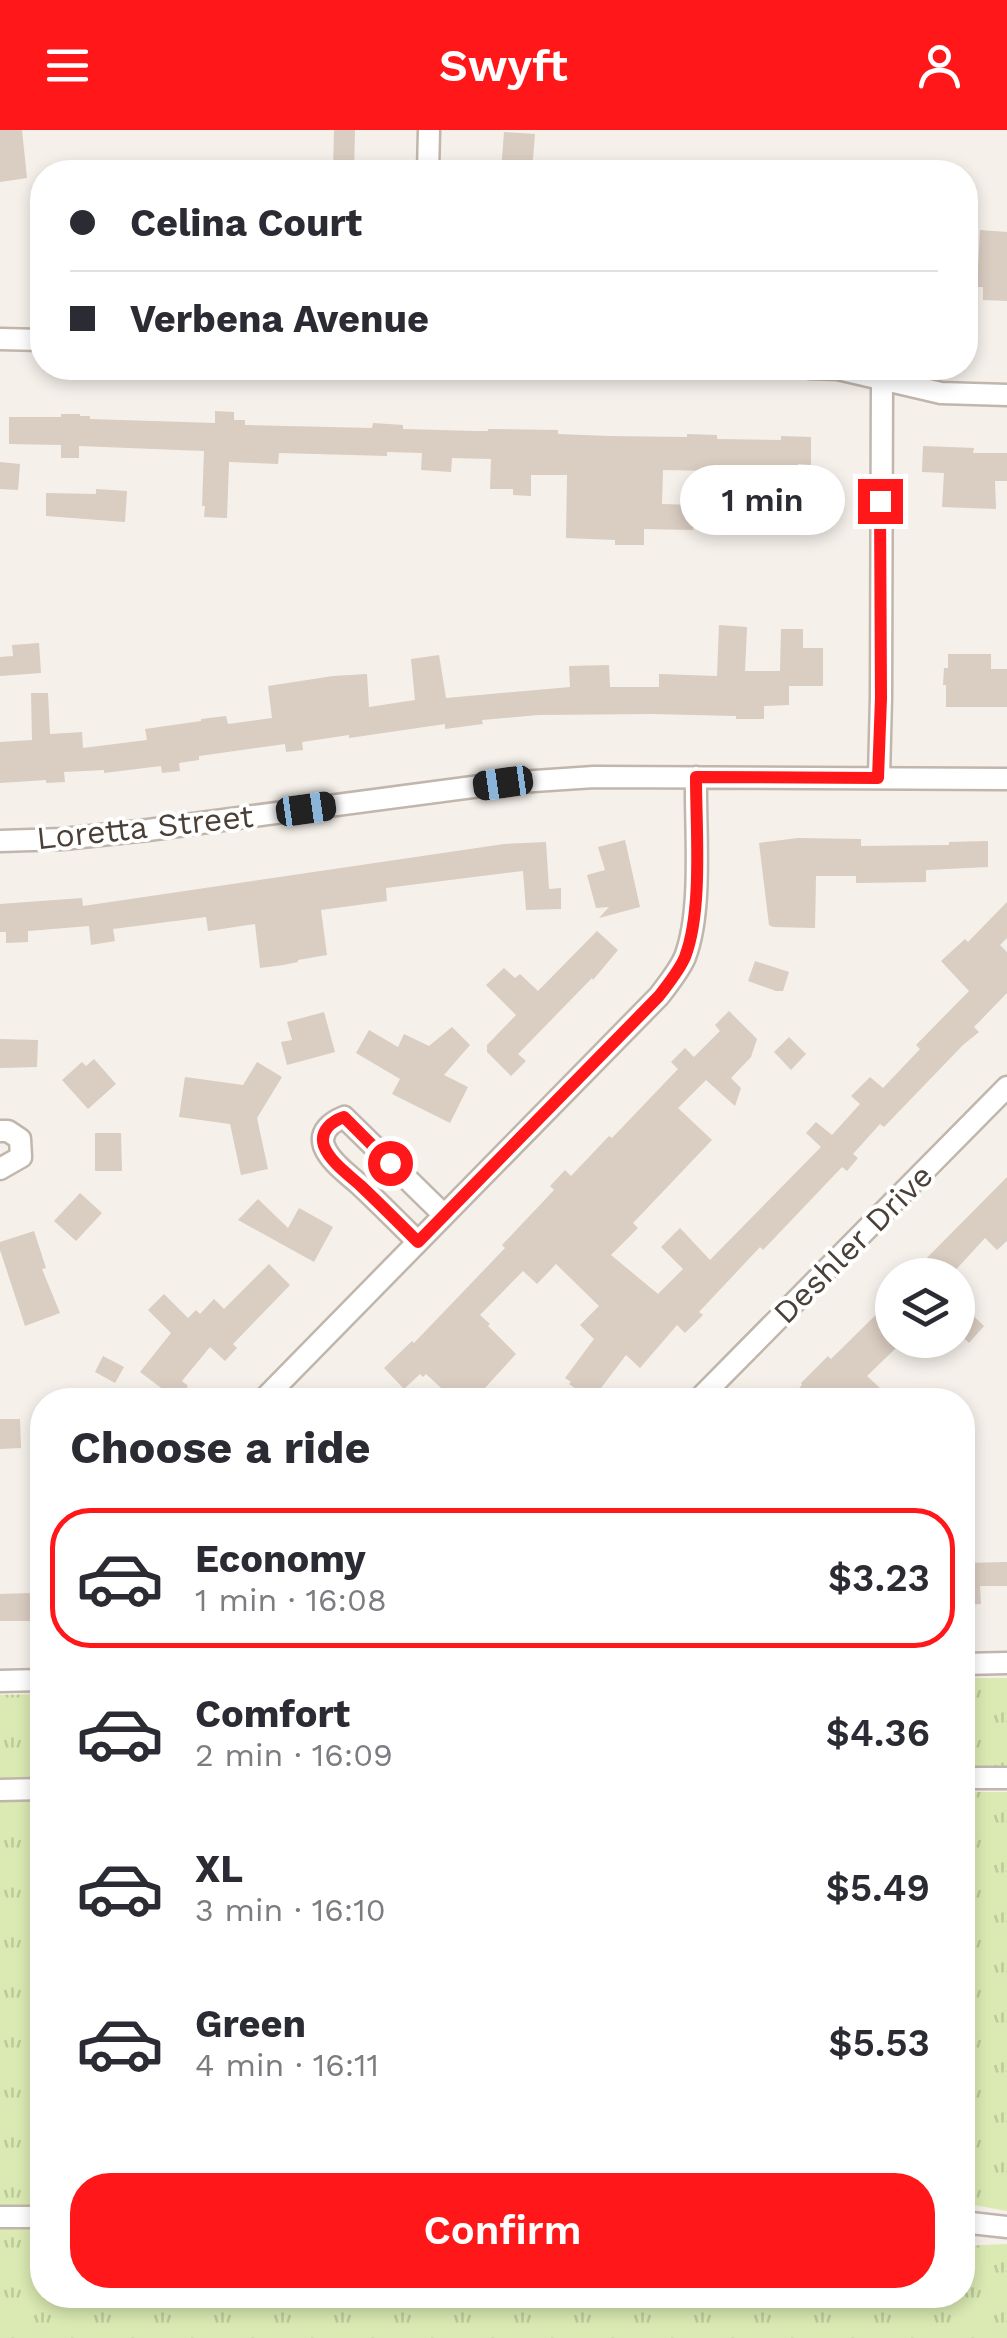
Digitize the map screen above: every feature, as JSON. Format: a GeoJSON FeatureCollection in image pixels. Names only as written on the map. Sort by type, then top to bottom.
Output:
{"type":"FeatureCollection","features":[{"type":"Feature","properties":{"kind":"street"},"geometry":{"type":"LineString","coordinates":[[428,160],[429,130]]}},
{"type":"Feature","properties":{"kind":"street"},"geometry":{"type":"LineString","coordinates":[[0,338],[30,339]]}},
{"type":"Feature","properties":{"kind":"street"},"geometry":{"type":"LineString","coordinates":[[878,778],[882,380]]}},
{"type":"Feature","properties":{"kind":"street"},"geometry":{"type":"LineString","coordinates":[[887,380],[941,392],[1007,395]]}},
{"type":"Feature","properties":{"kind":"street","name":"Loretta Street"},"geometry":{"type":"LineString","coordinates":[[0,842],[148,830],[503,783],[594,777],[1007,778]]}},
{"type":"Feature","properties":{"kind":"street"},"geometry":{"type":"LineString","coordinates":[[275,1388],[659,996],[683,962],[695,910],[696,777]]}},
{"type":"Feature","properties":{"kind":"street","name":"Deshler Drive"},"geometry":{"type":"LineString","coordinates":[[710,1388],[1007,1087]]}},
{"type":"Feature","properties":{"kind":"street"},"geometry":{"type":"LineString","coordinates":[[418,1242],[336,1163],[324,1146],[326,1128],[344,1117],[444,1216]]}},
{"type":"Feature","properties":{"kind":"street"},"geometry":{"type":"LineString","coordinates":[[0,1132],[8,1131],[20,1139],[21,1158],[0,1169]]}},
{"type":"Feature","properties":{"kind":"street"},"geometry":{"type":"LineString","coordinates":[[975,1664],[1007,1663]]}},
{"type":"Feature","properties":{"kind":"street"},"geometry":{"type":"LineString","coordinates":[[0,1680],[30,1680]]}},
{"type":"Feature","properties":{"kind":"street"},"geometry":{"type":"LineString","coordinates":[[975,1778],[1007,1778]]}},
{"type":"Feature","properties":{"kind":"street"},"geometry":{"type":"LineString","coordinates":[[0,1790],[30,1789]]}},
{"type":"Feature","properties":{"kind":"street"},"geometry":{"type":"LineString","coordinates":[[0,2218],[30,2217]]}},
{"type":"Feature","properties":{"kind":"street"},"geometry":{"type":"LineString","coordinates":[[975,2223],[1007,2227]]}},
{"type":"Feature","properties":{"kind":"green space"},"geometry":{"type":"Polygon","coordinates":[[[975,1678],[1007,1678],[1007,1770],[975,1770],[975,1678]]]}},
{"type":"Feature","properties":{"kind":"green space"},"geometry":{"type":"Polygon","coordinates":[[[30,1694],[30,1780],[0,1780],[0,1695],[30,1694]]]}},
{"type":"Feature","properties":{"kind":"green space"},"geometry":{"type":"Polygon","coordinates":[[[975,1792],[1007,1792],[1007,2211],[975,2205],[975,1792]]]}},
{"type":"Feature","properties":{"kind":"green space"},"geometry":{"type":"Polygon","coordinates":[[[0,1800],[30,1800],[30,2206],[0,2207],[0,1800]]]}},
{"type":"Feature","properties":{"kind":"green space"},"geometry":{"type":"Polygon","coordinates":[[[30,2226],[30,2308],[975,2308],[975,2245],[1007,2244],[1007,2338],[0,2338],[0,2227],[30,2226]]]}},
{"type":"Feature","properties":{"kind":"building"},"geometry":{"type":"Polygon","coordinates":[[[0,130],[22,130],[27,178],[0,182],[0,130]]]}},
{"type":"Feature","properties":{"kind":"building"},"geometry":{"type":"Polygon","coordinates":[[[334,130],[355,130],[354,160],[333,160],[334,130]]]}},
{"type":"Feature","properties":{"kind":"building"},"geometry":{"type":"Polygon","coordinates":[[[504,132],[535,134],[533,160],[502,160],[504,132]]]}},
{"type":"Feature","properties":{"kind":"building"},"geometry":{"type":"Polygon","coordinates":[[[980,230],[1007,232],[1007,301],[983,300],[978,268],[980,230]]]}},
{"type":"Feature","properties":{"kind":"building"},"geometry":{"type":"Polygon","coordinates":[[[215,411],[234,412],[234,420],[245,420],[245,425],[372,428],[373,423],[403,425],[403,429],[558,430],[558,434],[609,436],[687,434],[717,435],[717,439],[781,440],[781,436],[811,437],[811,465],[798,464],[797,487],[772,486],[774,467],[663,470],[662,504],[694,505],[693,530],[644,529],[644,545],[615,545],[615,540],[566,538],[567,475],[531,475],[531,496],[513,495],[513,489],[490,489],[491,459],[452,458],[451,472],[421,470],[422,453],[279,453],[278,464],[229,462],[227,518],[204,517],[204,451],[79,446],[79,458],[61,458],[61,445],[9,444],[9,417],[80,414],[90,419],[215,423],[215,411]]]}},
{"type":"Feature","properties":{"kind":"building"},"geometry":{"type":"Polygon","coordinates":[[[923,446],[1007,453],[1007,481],[995,481],[996,509],[942,507],[944,473],[922,472],[923,446]]]}},
{"type":"Feature","properties":{"kind":"building"},"geometry":{"type":"Polygon","coordinates":[[[0,462],[20,464],[18,490],[0,489],[0,462]]]}},
{"type":"Feature","properties":{"kind":"building"},"geometry":{"type":"Polygon","coordinates":[[[96,489],[127,491],[125,522],[46,516],[46,493],[96,494],[96,489]]]}},
{"type":"Feature","properties":{"kind":"building"},"geometry":{"type":"Polygon","coordinates":[[[719,625],[747,627],[745,671],[780,671],[781,629],[803,629],[803,648],[823,648],[823,686],[789,686],[789,705],[764,706],[764,719],[652,714],[539,715],[482,720],[483,724],[445,729],[445,724],[349,735],[302,742],[303,750],[286,752],[285,744],[199,756],[199,760],[179,763],[180,771],[162,773],[161,766],[104,773],[64,772],[65,782],[0,783],[0,742],[32,740],[31,693],[48,693],[50,734],[82,732],[83,748],[147,740],[145,729],[201,719],[226,716],[228,724],[272,718],[268,686],[333,676],[367,674],[369,707],[415,700],[411,659],[439,655],[446,698],[570,687],[569,666],[609,665],[610,687],[659,687],[659,674],[717,676],[719,625]]]}},
{"type":"Feature","properties":{"kind":"building"},"geometry":{"type":"Polygon","coordinates":[[[39,643],[41,673],[0,676],[0,657],[13,656],[12,645],[39,643]]]}},
{"type":"Feature","properties":{"kind":"building"},"geometry":{"type":"Polygon","coordinates":[[[948,654],[991,654],[991,669],[1007,669],[1007,707],[946,707],[943,685],[948,654]]]}},
{"type":"Feature","properties":{"kind":"building"},"geometry":{"type":"Polygon","coordinates":[[[798,838],[861,839],[861,846],[988,841],[988,867],[926,870],[926,882],[856,883],[856,876],[816,876],[815,928],[773,927],[769,925],[759,843],[798,838]]]}},
{"type":"Feature","properties":{"kind":"building"},"geometry":{"type":"Polygon","coordinates":[[[625,840],[640,907],[599,918],[609,907],[596,908],[587,875],[605,870],[598,847],[625,840]]]}},
{"type":"Feature","properties":{"kind":"building"},"geometry":{"type":"Polygon","coordinates":[[[546,842],[549,889],[561,888],[561,909],[526,910],[523,871],[386,888],[387,901],[321,910],[327,955],[283,965],[260,968],[255,924],[208,931],[206,917],[113,929],[115,941],[91,945],[89,926],[28,931],[28,942],[6,943],[6,932],[0,932],[0,904],[82,898],[83,906],[504,844],[546,842]]]}},
{"type":"Feature","properties":{"kind":"building"},"geometry":{"type":"Polygon","coordinates":[[[1007,902],[1007,938],[1000,945],[1007,952],[1007,993],[974,1027],[979,1032],[884,1127],[880,1124],[853,1154],[858,1158],[847,1171],[842,1167],[763,1250],[760,1247],[699,1312],[703,1315],[685,1333],[677,1325],[640,1368],[626,1355],[601,1388],[575,1388],[569,1384],[565,1378],[594,1339],[580,1325],[599,1306],[556,1264],[537,1284],[523,1271],[480,1315],[516,1354],[485,1388],[441,1388],[426,1374],[420,1374],[403,1388],[384,1368],[414,1343],[505,1248],[502,1245],[554,1190],[550,1186],[565,1170],[571,1176],[609,1136],[612,1138],[678,1069],[671,1062],[685,1048],[694,1057],[720,1031],[715,1025],[729,1011],[757,1039],[751,1057],[731,1078],[741,1088],[735,1106],[706,1080],[678,1108],[712,1140],[633,1223],[638,1228],[611,1255],[658,1294],[683,1269],[661,1247],[680,1228],[710,1260],[821,1147],[806,1133],[816,1122],[832,1135],[860,1104],[851,1096],[870,1077],[883,1088],[920,1049],[916,1045],[969,991],[941,961],[965,939],[968,942],[1007,902]]]}},
{"type":"Feature","properties":{"kind":"building"},"geometry":{"type":"Polygon","coordinates":[[[597,931],[618,950],[518,1054],[526,1061],[511,1076],[487,1052],[487,1045],[516,1015],[486,985],[504,968],[515,978],[520,974],[538,991],[597,931]]]}},
{"type":"Feature","properties":{"kind":"building"},"geometry":{"type":"Polygon","coordinates":[[[755,961],[789,972],[783,991],[748,981],[755,961]]]}},
{"type":"Feature","properties":{"kind":"building"},"geometry":{"type":"Polygon","coordinates":[[[324,1012],[335,1052],[287,1065],[281,1042],[292,1040],[287,1022],[324,1012]]]}},
{"type":"Feature","properties":{"kind":"building"},"geometry":{"type":"Polygon","coordinates":[[[452,1027],[470,1045],[444,1075],[468,1087],[450,1123],[392,1094],[400,1079],[356,1053],[369,1030],[398,1047],[404,1034],[429,1046],[452,1027]]]}},
{"type":"Feature","properties":{"kind":"building"},"geometry":{"type":"Polygon","coordinates":[[[789,1037],[806,1054],[791,1070],[774,1052],[789,1037]]]}},
{"type":"Feature","properties":{"kind":"building"},"geometry":{"type":"Polygon","coordinates":[[[0,1039],[38,1040],[37,1067],[0,1068],[0,1039]]]}},
{"type":"Feature","properties":{"kind":"building"},"geometry":{"type":"Polygon","coordinates":[[[94,1059],[116,1084],[88,1109],[62,1080],[82,1062],[86,1066],[94,1059]]]}},
{"type":"Feature","properties":{"kind":"building"},"geometry":{"type":"Polygon","coordinates":[[[257,1062],[282,1077],[257,1118],[268,1169],[241,1175],[230,1124],[179,1117],[185,1077],[243,1085],[257,1062]]]}},
{"type":"Feature","properties":{"kind":"building"},"geometry":{"type":"Polygon","coordinates":[[[95,1133],[121,1133],[122,1171],[95,1171],[95,1133]]]}},
{"type":"Feature","properties":{"kind":"building"},"geometry":{"type":"Polygon","coordinates":[[[1007,1177],[1007,1241],[997,1250],[985,1238],[967,1258],[927,1258],[1007,1177]]]}},
{"type":"Feature","properties":{"kind":"building"},"geometry":{"type":"Polygon","coordinates":[[[80,1193],[102,1213],[76,1241],[54,1221],[80,1193]]]}},
{"type":"Feature","properties":{"kind":"building"},"geometry":{"type":"Polygon","coordinates":[[[258,1199],[288,1228],[299,1208],[333,1227],[314,1262],[238,1220],[258,1199]]]}},
{"type":"Feature","properties":{"kind":"building"},"geometry":{"type":"Polygon","coordinates":[[[34,1231],[46,1268],[42,1269],[60,1313],[25,1326],[0,1242],[34,1231]]]}},
{"type":"Feature","properties":{"kind":"building"},"geometry":{"type":"Polygon","coordinates":[[[269,1264],[290,1285],[233,1344],[237,1348],[225,1361],[210,1347],[182,1381],[186,1388],[161,1388],[140,1372],[171,1333],[148,1310],[164,1294],[188,1318],[196,1310],[200,1314],[214,1299],[224,1309],[269,1264]]]}},
{"type":"Feature","properties":{"kind":"building"},"geometry":{"type":"Polygon","coordinates":[[[875,1316],[875,1358],[886,1358],[867,1376],[880,1388],[799,1388],[828,1356],[831,1359],[875,1316]]]}},
{"type":"Feature","properties":{"kind":"building"},"geometry":{"type":"Polygon","coordinates":[[[975,1317],[984,1326],[975,1336],[975,1317]]]}},
{"type":"Feature","properties":{"kind":"building"},"geometry":{"type":"Polygon","coordinates":[[[103,1356],[124,1367],[115,1383],[95,1372],[103,1356]]]}},
{"type":"Feature","properties":{"kind":"building"},"geometry":{"type":"Polygon","coordinates":[[[0,1419],[20,1419],[21,1448],[0,1449],[0,1419]]]}},
{"type":"Feature","properties":{"kind":"building"},"geometry":{"type":"Polygon","coordinates":[[[1007,1562],[1007,1586],[980,1586],[981,1604],[975,1604],[975,1563],[1007,1562]]]}},
{"type":"Feature","properties":{"kind":"building"},"geometry":{"type":"Polygon","coordinates":[[[30,1593],[30,1621],[0,1621],[0,1594],[30,1593]]]}},
{"type":"Feature","properties":{"kind":"route"},"geometry":{"type":"LineString","coordinates":[[390,1163],[344,1117],[326,1128],[324,1146],[336,1163],[418,1242],[659,996],[683,962],[691,938],[695,910],[696,777],[878,778],[880,501]]}}]}
